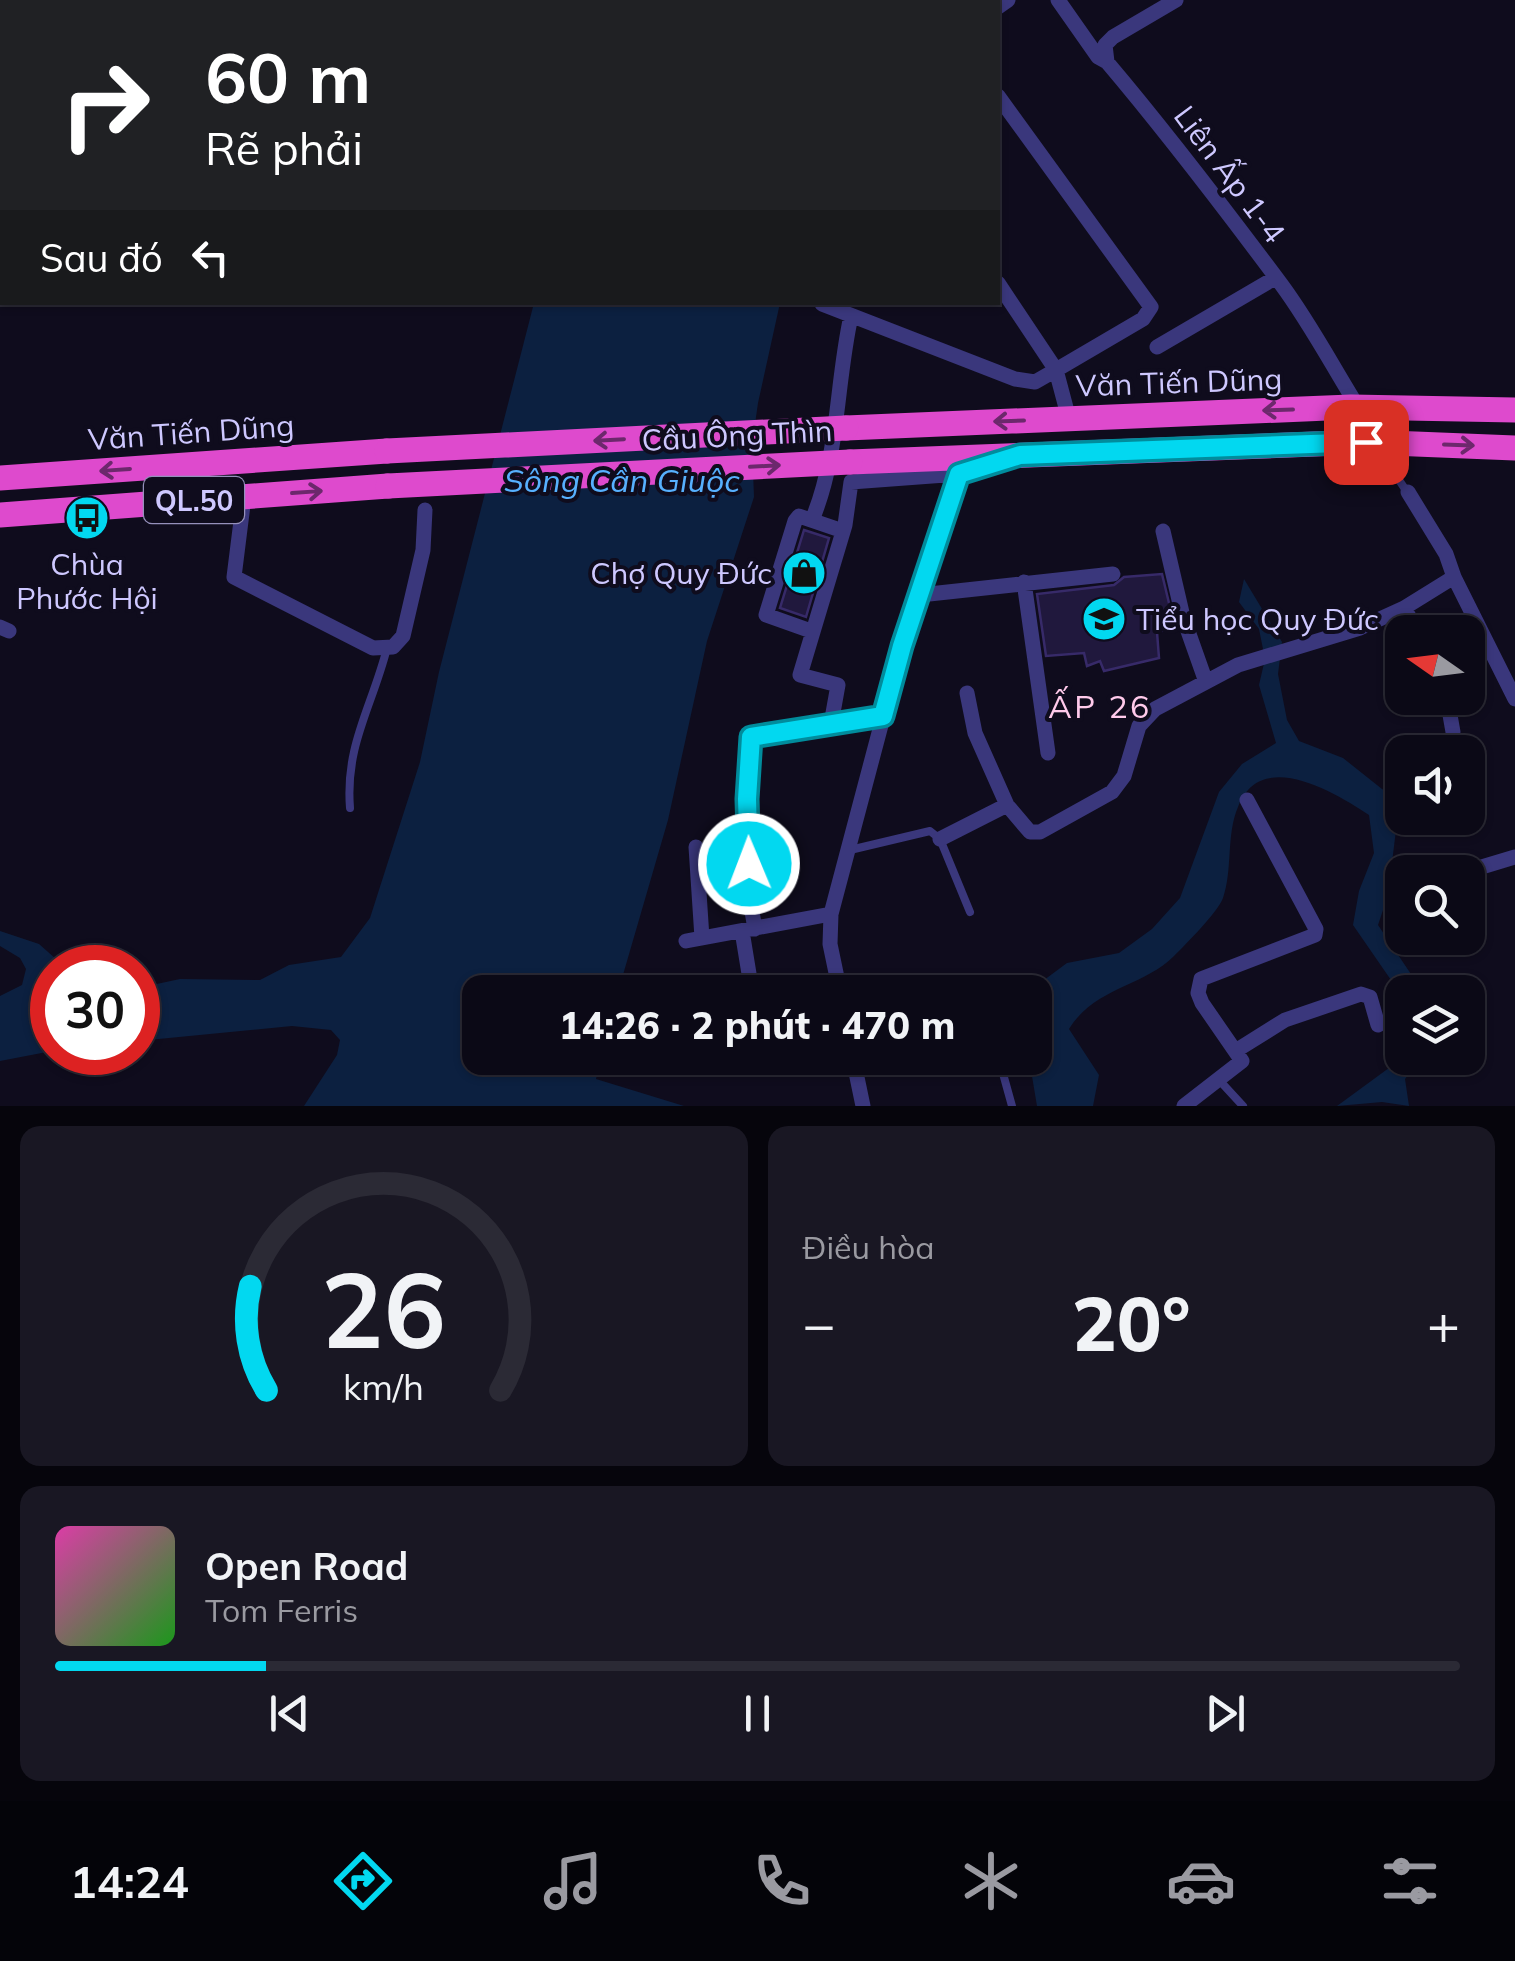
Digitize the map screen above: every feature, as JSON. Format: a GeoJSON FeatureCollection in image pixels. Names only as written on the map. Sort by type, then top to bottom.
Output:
{"type":"FeatureCollection","features":[{"type":"Feature","properties":{"kind":"highway","name":"Văn Tiến Dũng"},"geometry":{"type":"LineString","coordinates":[[846,428],[1358,408],[1515,410]]}},
{"type":"Feature","properties":{"kind":"highway","name":"Cầu Ông Thìn"},"geometry":{"type":"LineString","coordinates":[[386,451],[846,428]]}},
{"type":"Feature","properties":{"kind":"highway","name":"QL.50"},"geometry":{"type":"LineString","coordinates":[[1020,455],[1373,442],[1515,448]]}},
{"type":"Feature","properties":{"kind":"highway","name":"Văn Tiến Dũng"},"geometry":{"type":"LineString","coordinates":[[0,478],[386,451]]}},
{"type":"Feature","properties":{"kind":"highway","name":"Cầu Ông Thìn"},"geometry":{"type":"LineString","coordinates":[[244,496],[1020,455]]}},
{"type":"Feature","properties":{"kind":"highway","name":"QL.50"},"geometry":{"type":"LineString","coordinates":[[0,514],[244,496]]}},
{"type":"Feature","properties":{"kind":"street","name":"Liên Ấp 1-4"},"geometry":{"type":"LineString","coordinates":[[1058,0],[1098,57],[1107,62],[1193,164],[1275,278],[1358,408]]}},
{"type":"Feature","properties":{"kind":"street"},"geometry":{"type":"LineString","coordinates":[[1107,62],[1105,45],[1113,36],[1176,0]]}},
{"type":"Feature","properties":{"kind":"street"},"geometry":{"type":"LineString","coordinates":[[824,305],[1024,382],[1035,382],[1143,319],[1151,307],[1000,99]]}},
{"type":"Feature","properties":{"kind":"street"},"geometry":{"type":"LineString","coordinates":[[1157,347],[1275,278]]}},
{"type":"Feature","properties":{"kind":"street"},"geometry":{"type":"LineString","coordinates":[[1000,286],[1056,370],[1069,418]]}},
{"type":"Feature","properties":{"kind":"street"},"geometry":{"type":"LineString","coordinates":[[812,520],[832,448],[840,365],[852,316]]}},
{"type":"Feature","properties":{"kind":"street"},"geometry":{"type":"LineString","coordinates":[[831,724],[838,685],[800,675],[843,531],[851,482],[959,474],[883,716],[831,914],[830,944],[836,975]]}},
{"type":"Feature","properties":{"kind":"street"},"geometry":{"type":"LineString","coordinates":[[1408,492],[1446,554],[1515,699]]}},
{"type":"Feature","properties":{"kind":"street"},"geometry":{"type":"LineString","coordinates":[[244,496],[234,577],[373,648],[387,648],[403,636],[423,550],[425,510]]}},
{"type":"Feature","properties":{"kind":"street"},"geometry":{"type":"LineString","coordinates":[[811,631],[766,615],[796,518],[843,531]]}},
{"type":"Feature","properties":{"kind":"street"},"geometry":{"type":"LineString","coordinates":[[1163,531],[1184,617],[1206,682]]}},
{"type":"Feature","properties":{"kind":"street"},"geometry":{"type":"LineString","coordinates":[[920,595],[1113,574]]}},
{"type":"Feature","properties":{"kind":"street"},"geometry":{"type":"LineString","coordinates":[[967,693],[974,733],[1007,805],[1030,832],[1040,832],[1102,800],[1124,776],[1139,726],[1154,709],[1255,660],[1360,628],[1404,608],[1454,577]]}},
{"type":"Feature","properties":{"kind":"street"},"geometry":{"type":"LineString","coordinates":[[1024,582],[1048,753]]}},
{"type":"Feature","properties":{"kind":"street"},"geometry":{"type":"LineString","coordinates":[[1404,608],[1408,615]]}},
{"type":"Feature","properties":{"kind":"street"},"geometry":{"type":"LineString","coordinates":[[1450,715],[1453,732]]}},
{"type":"Feature","properties":{"kind":"street"},"geometry":{"type":"LineString","coordinates":[[751,975],[747,799],[751,737],[883,716]]}},
{"type":"Feature","properties":{"kind":"street"},"geometry":{"type":"LineString","coordinates":[[1184,1106],[1242,1062],[1202,1002],[1198,992],[1200,979],[1311,938],[1316,929],[1246,800]]}},
{"type":"Feature","properties":{"kind":"street"},"geometry":{"type":"LineString","coordinates":[[940,838],[1007,805]]}},
{"type":"Feature","properties":{"kind":"street"},"geometry":{"type":"LineString","coordinates":[[696,847],[694,940],[831,914]]}},
{"type":"Feature","properties":{"kind":"street"},"geometry":{"type":"LineString","coordinates":[[1485,866],[1515,858]]}},
{"type":"Feature","properties":{"kind":"street"},"geometry":{"type":"LineString","coordinates":[[1237,1050],[1286,1020],[1362,993],[1370,996],[1378,1025]]}},
{"type":"Feature","properties":{"kind":"street"},"geometry":{"type":"LineString","coordinates":[[857,1075],[863,1106]]}},
{"type":"Feature","properties":{"kind":"lane"},"geometry":{"type":"LineString","coordinates":[[1373,442],[1408,492]]}},
{"type":"Feature","properties":{"kind":"lane"},"geometry":{"type":"LineString","coordinates":[[959,474],[1020,455]]}},
{"type":"Feature","properties":{"kind":"lane"},"geometry":{"type":"LineString","coordinates":[[350,808],[352,747],[387,648]]}},
{"type":"Feature","properties":{"kind":"lane"},"geometry":{"type":"LineString","coordinates":[[850,850],[930,831],[940,838],[970,912]]}},
{"type":"Feature","properties":{"kind":"lane"},"geometry":{"type":"LineString","coordinates":[[1000,1075],[1012,1106]]}},
{"type":"Feature","properties":{"kind":"lane"},"geometry":{"type":"LineString","coordinates":[[1220,1081],[1243,1106]]}},
{"type":"Feature","properties":{"kind":"water","name":"Sông Cần Giuộc"},"geometry":{"type":"Polygon","coordinates":[[[533,305],[780,305],[752,445],[754,497],[707,641],[668,820],[623,975],[462,975],[462,1075],[597,1075],[596,1079],[684,1106],[304,1106],[337,1055],[340,1040],[331,1030],[292,1026],[160,1039],[160,983],[180,979],[260,980],[289,965],[341,957],[370,918],[420,762],[439,672],[533,305]]]}},
{"type":"Feature","properties":{"kind":"water"},"geometry":{"type":"Polygon","coordinates":[[[1244,579],[1282,642],[1278,674],[1287,720],[1299,741],[1343,758],[1385,790],[1385,835],[1395,835],[1393,855],[1385,855],[1385,904],[1378,925],[1385,935],[1385,955],[1398,955],[1412,975],[1388,975],[1353,925],[1359,891],[1374,853],[1369,815],[1299,780],[1263,780],[1249,789],[1238,807],[1226,887],[1215,911],[1162,966],[1092,1004],[1069,1029],[1099,1075],[1093,1106],[1037,1106],[1032,1075],[1052,1075],[1051,975],[1067,963],[1119,953],[1152,929],[1180,898],[1219,792],[1242,764],[1276,743],[1259,685],[1265,659],[1259,629],[1239,602],[1244,579]]]}},
{"type":"Feature","properties":{"kind":"water"},"geometry":{"type":"Polygon","coordinates":[[[0,931],[40,945],[30,945],[30,1055],[0,1061],[0,996],[22,985],[26,969],[20,958],[0,946],[0,931]]]}},
{"type":"Feature","properties":{"kind":"water"},"geometry":{"type":"Polygon","coordinates":[[[1385,1071],[1385,1075],[1408,1075],[1405,1079],[1409,1106],[1382,1102],[1337,1106],[1385,1071]]]}},
{"type":"Feature","properties":{"kind":"building"},"geometry":{"type":"Polygon","coordinates":[[[804,530],[829,538],[806,617],[780,608],[804,530]]]}},
{"type":"Feature","properties":{"kind":"building","name":"Tiểu học Quy Đức"},"geometry":{"type":"Polygon","coordinates":[[[1162,574],[1175,628],[1157,632],[1159,658],[1104,671],[1100,661],[1087,666],[1084,653],[1046,656],[1037,594],[1114,585],[1124,577],[1162,574]]]}},
{"type":"Feature","properties":{"kind":"place","name":"Chùa Phước Hội"},"geometry":{"type":"Point","coordinates":[87,518]}},
{"type":"Feature","properties":{"kind":"place","name":"Chợ Quy Đức"},"geometry":{"type":"Point","coordinates":[804,573]}},
{"type":"Feature","properties":{"kind":"place","name":"Tiểu học Quy Đức"},"geometry":{"type":"Point","coordinates":[1104,619]}},
{"type":"Feature","properties":{"kind":"district","name":"ẤP 26"},"geometry":{"type":"Point","coordinates":[1100,706]}},
{"type":"Feature","properties":{"kind":"route"},"geometry":{"type":"LineString","coordinates":[[749,864],[747,799],[751,737],[883,716],[959,474],[1020,455],[1366,442]]}}]}
